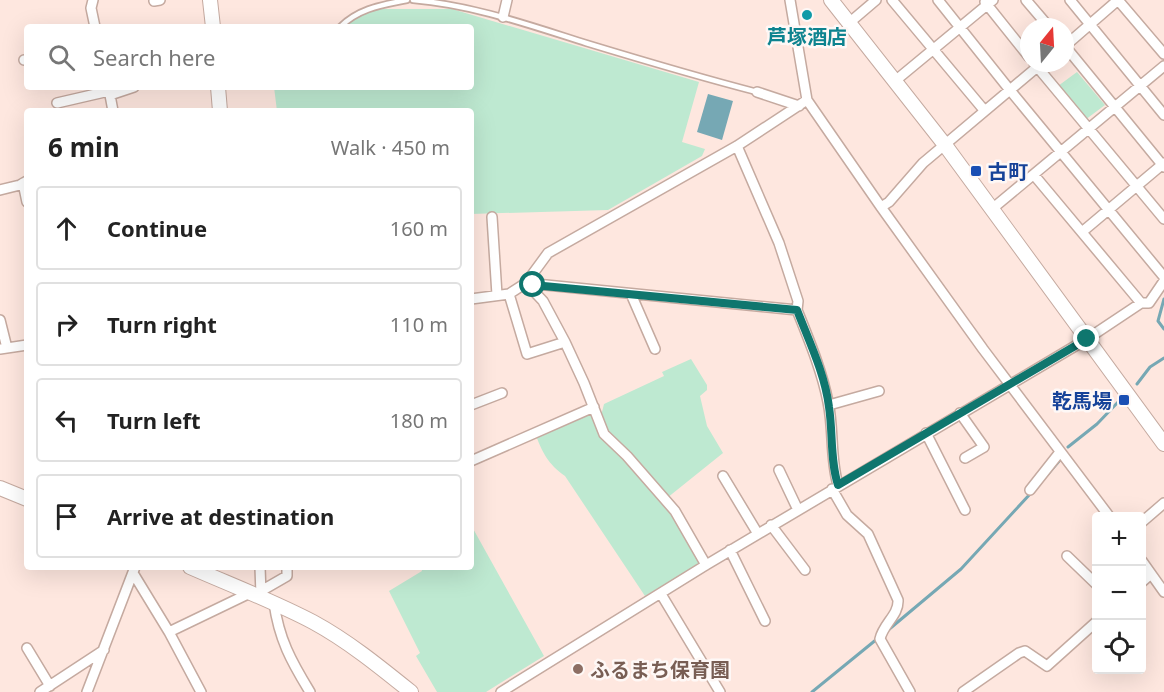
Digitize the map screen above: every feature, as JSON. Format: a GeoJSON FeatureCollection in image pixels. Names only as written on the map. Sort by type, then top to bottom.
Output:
{"type":"FeatureCollection","features":[{"type":"Feature","properties":{"kind":"street"},"geometry":{"type":"LineString","coordinates":[[93,0],[95,24]]}},
{"type":"Feature","properties":{"kind":"street"},"geometry":{"type":"LineString","coordinates":[[210,0],[213,24]]}},
{"type":"Feature","properties":{"kind":"street"},"geometry":{"type":"LineString","coordinates":[[502,17],[507,0]]}},
{"type":"Feature","properties":{"kind":"street"},"geometry":{"type":"LineString","coordinates":[[790,0],[803,103],[1105,512]]}},
{"type":"Feature","properties":{"kind":"street"},"geometry":{"type":"LineString","coordinates":[[831,0],[945,145],[1164,444]]}},
{"type":"Feature","properties":{"kind":"street"},"geometry":{"type":"LineString","coordinates":[[849,23],[876,0]]}},
{"type":"Feature","properties":{"kind":"street"},"geometry":{"type":"LineString","coordinates":[[892,0],[984,110]]}},
{"type":"Feature","properties":{"kind":"street"},"geometry":{"type":"LineString","coordinates":[[501,692],[771,525],[1087,339],[1141,303],[1149,303],[1164,279],[938,0]]}},
{"type":"Feature","properties":{"kind":"street"},"geometry":{"type":"LineString","coordinates":[[1026,0],[1041,18]]}},
{"type":"Feature","properties":{"kind":"street"},"geometry":{"type":"LineString","coordinates":[[1070,0],[1164,115]]}},
{"type":"Feature","properties":{"kind":"street"},"geometry":{"type":"LineString","coordinates":[[1074,38],[1118,0],[1164,54]]}},
{"type":"Feature","properties":{"kind":"street"},"geometry":{"type":"LineString","coordinates":[[895,81],[988,2],[1020,45]]}},
{"type":"Feature","properties":{"kind":"street"},"geometry":{"type":"LineString","coordinates":[[1074,57],[1163,165],[1082,232]]}},
{"type":"Feature","properties":{"kind":"street"},"geometry":{"type":"LineString","coordinates":[[992,209],[1164,66]]}},
{"type":"Feature","properties":{"kind":"street"},"geometry":{"type":"LineString","coordinates":[[881,207],[889,202],[923,163],[1029,72]]}},
{"type":"Feature","properties":{"kind":"street"},"geometry":{"type":"LineString","coordinates":[[1044,72],[1088,130],[1164,219]]}},
{"type":"Feature","properties":{"kind":"street"},"geometry":{"type":"LineString","coordinates":[[218,90],[220,108]]}},
{"type":"Feature","properties":{"kind":"street"},"geometry":{"type":"LineString","coordinates":[[57,103],[109,91],[112,108]]}},
{"type":"Feature","properties":{"kind":"street"},"geometry":{"type":"LineString","coordinates":[[756,92],[803,103]]}},
{"type":"Feature","properties":{"kind":"street"},"geometry":{"type":"LineString","coordinates":[[474,299],[509,294],[526,283],[548,253],[737,146],[803,103]]}},
{"type":"Feature","properties":{"kind":"street"},"geometry":{"type":"LineString","coordinates":[[737,146],[779,243],[798,301],[797,310],[825,384],[829,405],[835,487],[847,515],[868,534],[898,600],[898,608],[881,635],[910,692]]}},
{"type":"Feature","properties":{"kind":"street"},"geometry":{"type":"LineString","coordinates":[[1034,175],[1141,303]]}},
{"type":"Feature","properties":{"kind":"street"},"geometry":{"type":"LineString","coordinates":[[0,190],[24,182]]}},
{"type":"Feature","properties":{"kind":"street"},"geometry":{"type":"LineString","coordinates":[[492,217],[497,295]]}},
{"type":"Feature","properties":{"kind":"street"},"geometry":{"type":"LineString","coordinates":[[526,283],[797,310]]}},
{"type":"Feature","properties":{"kind":"street"},"geometry":{"type":"LineString","coordinates":[[526,283],[543,301],[566,342],[604,434],[627,456],[675,511],[706,565]]}},
{"type":"Feature","properties":{"kind":"street"},"geometry":{"type":"LineString","coordinates":[[509,294],[523,355],[566,342]]}},
{"type":"Feature","properties":{"kind":"street"},"geometry":{"type":"LineString","coordinates":[[631,294],[655,350]]}},
{"type":"Feature","properties":{"kind":"street"},"geometry":{"type":"LineString","coordinates":[[0,320],[3,348],[24,345]]}},
{"type":"Feature","properties":{"kind":"street"},"geometry":{"type":"LineString","coordinates":[[829,405],[879,391]]}},
{"type":"Feature","properties":{"kind":"street"},"geometry":{"type":"LineString","coordinates":[[474,404],[502,393]]}},
{"type":"Feature","properties":{"kind":"street"},"geometry":{"type":"LineString","coordinates":[[474,460],[594,407]]}},
{"type":"Feature","properties":{"kind":"street"},"geometry":{"type":"LineString","coordinates":[[960,413],[984,447],[965,458]]}},
{"type":"Feature","properties":{"kind":"street"},"geometry":{"type":"LineString","coordinates":[[926,433],[965,510]]}},
{"type":"Feature","properties":{"kind":"street"},"geometry":{"type":"LineString","coordinates":[[1029,490],[1060,452]]}},
{"type":"Feature","properties":{"kind":"street"},"geometry":{"type":"LineString","coordinates":[[780,470],[798,510]]}},
{"type":"Feature","properties":{"kind":"street"},"geometry":{"type":"LineString","coordinates":[[723,476],[758,534]]}},
{"type":"Feature","properties":{"kind":"street"},"geometry":{"type":"LineString","coordinates":[[0,488],[24,498]]}},
{"type":"Feature","properties":{"kind":"street"},"geometry":{"type":"LineString","coordinates":[[1146,519],[1164,503]]}},
{"type":"Feature","properties":{"kind":"street"},"geometry":{"type":"LineString","coordinates":[[771,525],[805,570]]}},
{"type":"Feature","properties":{"kind":"street"},"geometry":{"type":"LineString","coordinates":[[730,550],[765,621]]}},
{"type":"Feature","properties":{"kind":"street"},"geometry":{"type":"LineString","coordinates":[[1067,556],[1092,580]]}},
{"type":"Feature","properties":{"kind":"street"},"geometry":{"type":"LineString","coordinates":[[1145,566],[1164,592]]}},
{"type":"Feature","properties":{"kind":"street"},"geometry":{"type":"LineString","coordinates":[[134,570],[201,692]]}},
{"type":"Feature","properties":{"kind":"street"},"geometry":{"type":"LineString","coordinates":[[87,692],[134,570]]}},
{"type":"Feature","properties":{"kind":"street"},"geometry":{"type":"LineString","coordinates":[[197,570],[261,596],[314,623],[375,663],[411,692]]}},
{"type":"Feature","properties":{"kind":"street"},"geometry":{"type":"LineString","coordinates":[[260,570],[261,596],[278,628],[291,661],[310,692]]}},
{"type":"Feature","properties":{"kind":"street"},"geometry":{"type":"LineString","coordinates":[[170,632],[261,596],[287,576],[289,570]]}},
{"type":"Feature","properties":{"kind":"street"},"geometry":{"type":"LineString","coordinates":[[1146,578],[1151,574]]}},
{"type":"Feature","properties":{"kind":"street"},"geometry":{"type":"LineString","coordinates":[[661,594],[720,692]]}},
{"type":"Feature","properties":{"kind":"street"},"geometry":{"type":"LineString","coordinates":[[963,692],[1025,651],[1047,666],[1092,626]]}},
{"type":"Feature","properties":{"kind":"street"},"geometry":{"type":"LineString","coordinates":[[27,648],[50,686]]}},
{"type":"Feature","properties":{"kind":"street"},"geometry":{"type":"LineString","coordinates":[[40,692],[104,650]]}},
{"type":"Feature","properties":{"kind":"lane"},"geometry":{"type":"LineString","coordinates":[[343,24],[352,15],[407,0]]}},
{"type":"Feature","properties":{"kind":"lane"},"geometry":{"type":"LineString","coordinates":[[413,0],[445,3],[502,17],[756,92]]}},
{"type":"Feature","properties":{"kind":"green space"},"geometry":{"type":"Polygon","coordinates":[[[377,9],[452,9],[699,82],[682,142],[705,149],[702,156],[608,210],[474,214],[474,108],[277,108],[274,90],[474,90],[474,24],[347,24],[352,19],[377,9]]]}},
{"type":"Feature","properties":{"kind":"green space"},"geometry":{"type":"Polygon","coordinates":[[[1077,72],[1105,105],[1085,120],[1058,86],[1077,72]]]}},
{"type":"Feature","properties":{"kind":"green space"},"geometry":{"type":"Polygon","coordinates":[[[691,359],[707,385],[707,390],[700,396],[707,426],[723,453],[667,498],[606,431],[601,416],[604,404],[664,376],[662,372],[691,359]]]}},
{"type":"Feature","properties":{"kind":"green space"},"geometry":{"type":"Polygon","coordinates":[[[592,410],[600,434],[674,512],[700,564],[645,596],[565,476],[546,457],[535,433],[592,410]]]}},
{"type":"Feature","properties":{"kind":"green space"},"geometry":{"type":"Polygon","coordinates":[[[474,530],[544,656],[486,692],[437,692],[416,656],[420,653],[389,591],[422,571],[474,570],[474,530]]]}},
{"type":"Feature","properties":{"kind":"water"},"geometry":{"type":"Polygon","coordinates":[[[708,94],[733,101],[722,140],[697,132],[708,94]]]}},
{"type":"Feature","properties":{"kind":"waterway"},"geometry":{"type":"LineString","coordinates":[[1164,299],[1158,321],[1164,329]]}},
{"type":"Feature","properties":{"kind":"waterway"},"geometry":{"type":"LineString","coordinates":[[1137,384],[1150,367],[1164,358]]}},
{"type":"Feature","properties":{"kind":"waterway"},"geometry":{"type":"LineString","coordinates":[[1068,447],[1097,424],[1120,400]]}},
{"type":"Feature","properties":{"kind":"waterway"},"geometry":{"type":"LineString","coordinates":[[1047,475],[1060,460]]}},
{"type":"Feature","properties":{"kind":"waterway"},"geometry":{"type":"LineString","coordinates":[[887,631],[961,569],[1031,493]]}},
{"type":"Feature","properties":{"kind":"waterway"},"geometry":{"type":"LineString","coordinates":[[812,692],[877,639]]}},
{"type":"Feature","properties":{"kind":"place","name":"芦塚酒店"},"geometry":{"type":"Point","coordinates":[807,15]}},
{"type":"Feature","properties":{"kind":"place","name":"古町"},"geometry":{"type":"Point","coordinates":[976,171]}},
{"type":"Feature","properties":{"kind":"place","name":"乾馬場"},"geometry":{"type":"Point","coordinates":[1124,400]}},
{"type":"Feature","properties":{"kind":"place","name":"ふるまち保育園"},"geometry":{"type":"Point","coordinates":[578,669]}},
{"type":"Feature","properties":{"kind":"route"},"geometry":{"type":"LineString","coordinates":[[533,285],[797,310],[825,384],[829,405],[834,471],[838,485],[1087,339]]}}]}
